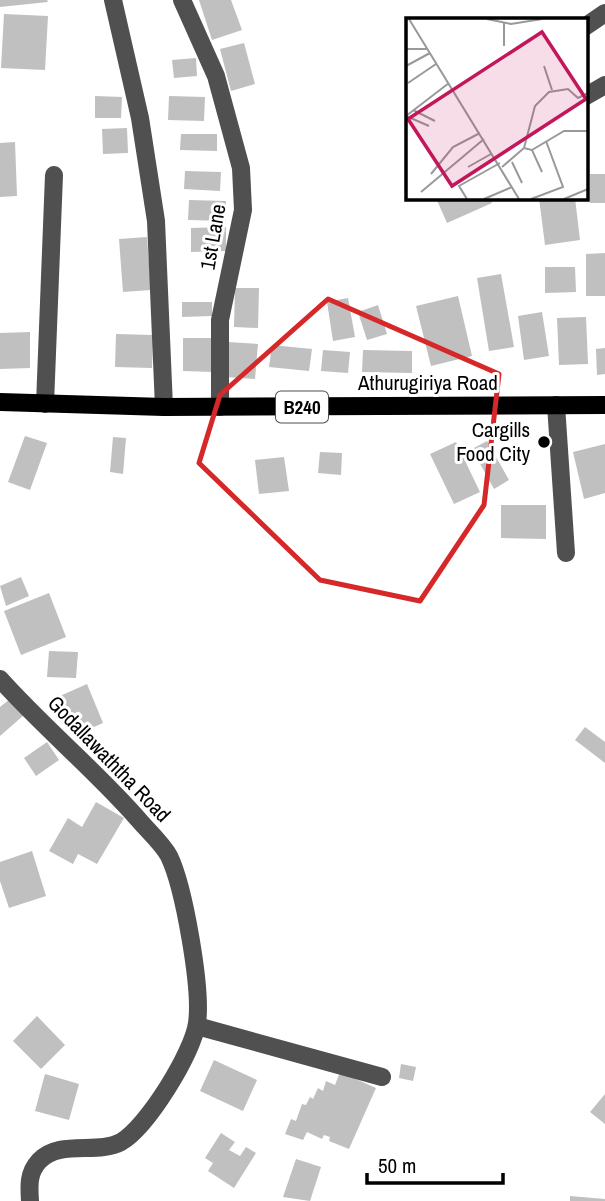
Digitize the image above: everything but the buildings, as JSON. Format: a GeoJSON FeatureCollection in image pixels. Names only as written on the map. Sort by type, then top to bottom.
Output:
{"type":"FeatureCollection","features":[{"type":"Feature","properties":{"kind":"main road","name":"Athurugiriya Road"},"geometry":{"type":"LineString","coordinates":[[0,402],[164,407],[605,405]]}},
{"type":"Feature","properties":{"kind":"street"},"geometry":{"type":"LineString","coordinates":[[113,0],[140,118],[156,221],[164,407]]}},
{"type":"Feature","properties":{"kind":"street","name":"1st Lane"},"geometry":{"type":"LineString","coordinates":[[182,0],[216,76],[241,168],[243,210],[220,320],[220,407]]}},
{"type":"Feature","properties":{"kind":"street"},"geometry":{"type":"LineString","coordinates":[[588,25],[605,13]]}},
{"type":"Feature","properties":{"kind":"street"},"geometry":{"type":"LineString","coordinates":[[588,95],[605,85]]}},
{"type":"Feature","properties":{"kind":"street"},"geometry":{"type":"LineString","coordinates":[[45,404],[54,176]]}},
{"type":"Feature","properties":{"kind":"street"},"geometry":{"type":"LineString","coordinates":[[556,405],[566,553]]}},
{"type":"Feature","properties":{"kind":"street","name":"Godallawaththa Road"},"geometry":{"type":"LineString","coordinates":[[0,679],[124,803],[168,853],[181,885],[199,1001],[197,1026],[166,1087],[135,1131],[119,1143],[74,1148],[51,1154],[39,1161],[29,1180],[30,1201]]}},
{"type":"Feature","properties":{"kind":"street"},"geometry":{"type":"LineString","coordinates":[[197,1026],[382,1077]]}},
{"type":"Feature","properties":{"kind":"highlighted area"},"geometry":{"type":"Polygon","coordinates":[[[328,299],[499,374],[484,505],[420,601],[320,580],[199,463],[220,395],[328,299]]]}},
{"type":"Feature","properties":{"kind":"place","name":"Cargills Food City"},"geometry":{"type":"Point","coordinates":[544,442]}}]}
